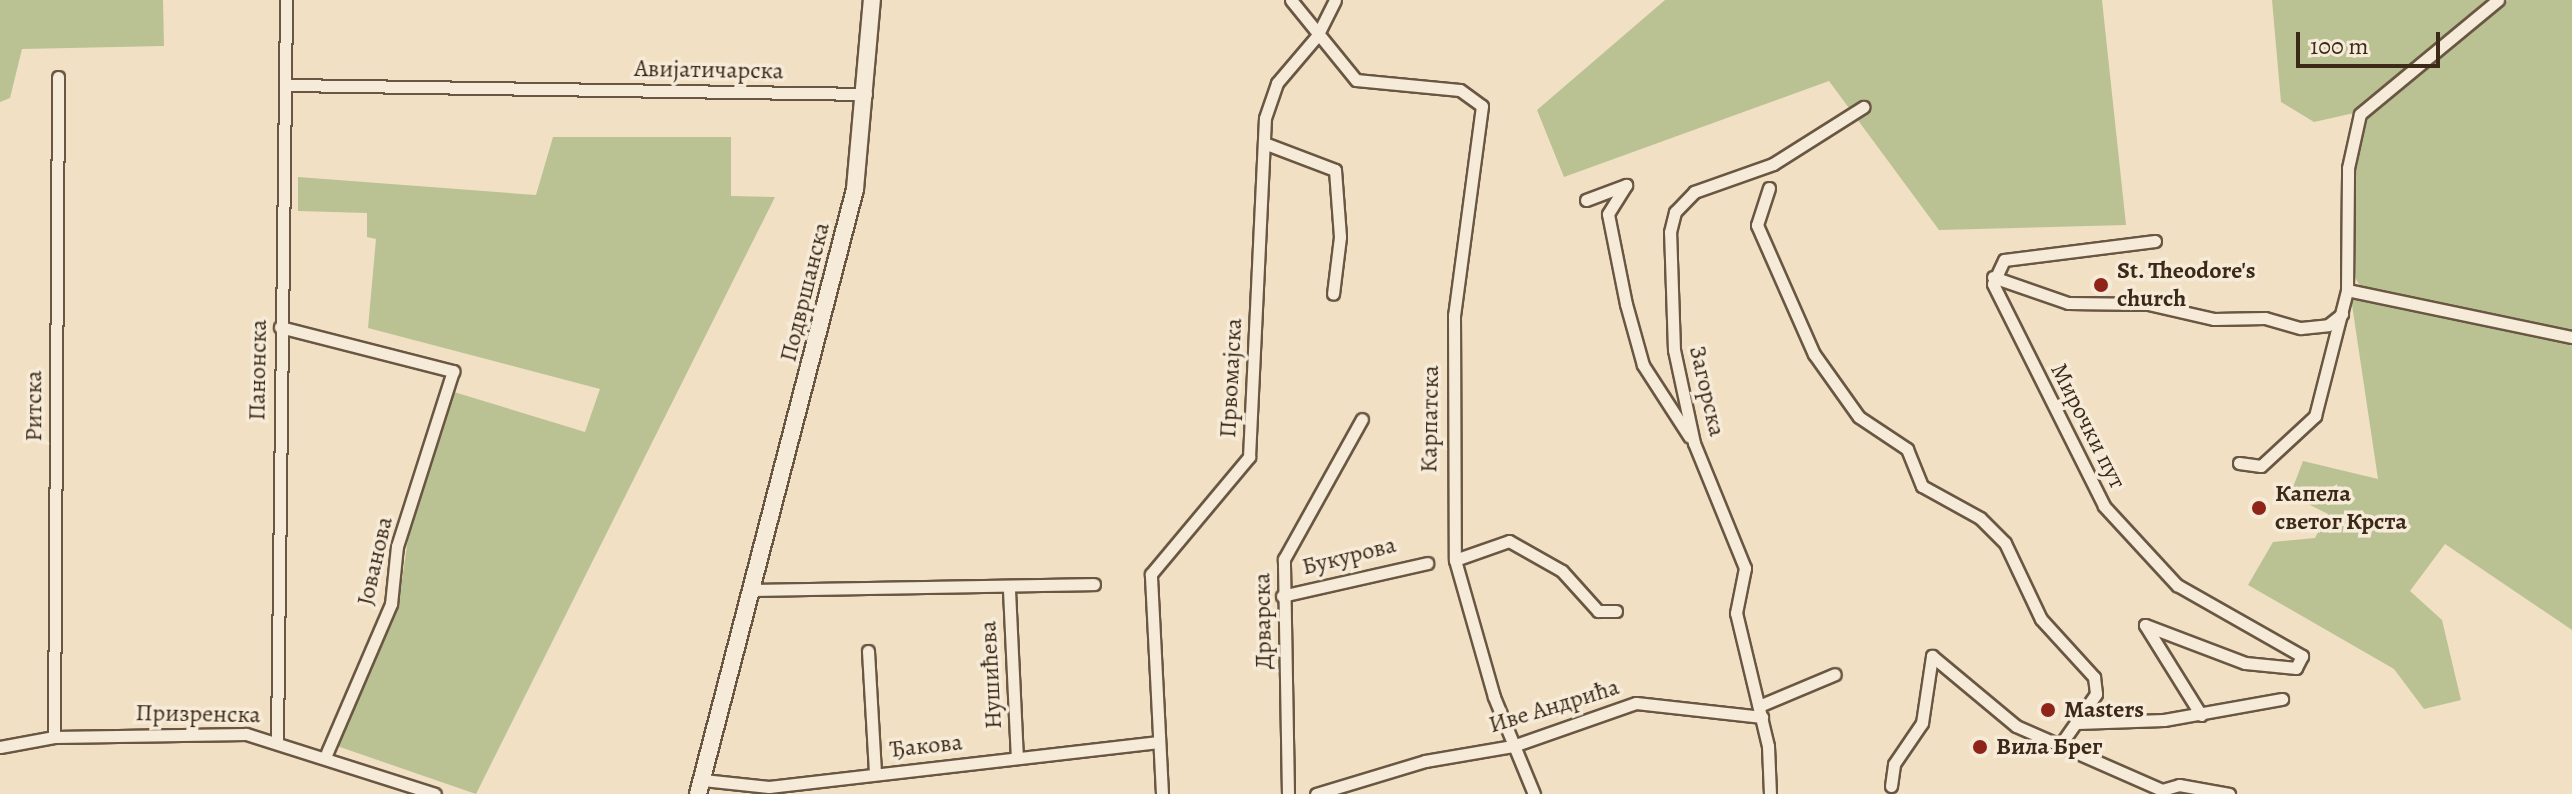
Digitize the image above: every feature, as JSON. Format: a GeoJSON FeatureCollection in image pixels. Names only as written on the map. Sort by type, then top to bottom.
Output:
{"type":"FeatureCollection","features":[{"type":"Feature","properties":{"kind":"street","name":"Панонска"},"geometry":{"type":"LineString","coordinates":[[277,740],[280,327],[288,85],[286,0]]}},
{"type":"Feature","properties":{"kind":"street","name":"Подвршанска"},"geometry":{"type":"LineString","coordinates":[[703,789],[757,590],[855,189],[866,94],[872,0]]}},
{"type":"Feature","properties":{"kind":"street"},"geometry":{"type":"LineString","coordinates":[[1291,0],[1317,36]]}},
{"type":"Feature","properties":{"kind":"street","name":"Првомајска"},"geometry":{"type":"LineString","coordinates":[[1162,794],[1156,742],[1152,568],[1249,457],[1264,143],[1272,92],[1317,36],[1335,0]]}},
{"type":"Feature","properties":{"kind":"street"},"geometry":{"type":"LineString","coordinates":[[2239,463],[2261,466],[2315,416],[2347,290],[2348,168],[2360,114],[2498,0]]}},
{"type":"Feature","properties":{"kind":"street","name":"Карпатска"},"geometry":{"type":"LineString","coordinates":[[1317,36],[1361,83],[1468,93],[1485,119],[1454,315],[1455,560],[1513,746],[1534,794]]}},
{"type":"Feature","properties":{"kind":"street","name":"Ритска"},"geometry":{"type":"LineString","coordinates":[[54,737],[58,77]]}},
{"type":"Feature","properties":{"kind":"street","name":"Авијатичарска"},"geometry":{"type":"LineString","coordinates":[[288,85],[866,94]]}},
{"type":"Feature","properties":{"kind":"street","name":"Загорска"},"geometry":{"type":"LineString","coordinates":[[1770,790],[1760,711],[1736,613],[1745,568],[1694,443],[1671,326],[1675,212],[1694,192],[1773,164],[1863,107]]}},
{"type":"Feature","properties":{"kind":"street"},"geometry":{"type":"LineString","coordinates":[[1264,143],[1335,170],[1340,237],[1333,294]]}},
{"type":"Feature","properties":{"kind":"street"},"geometry":{"type":"LineString","coordinates":[[1586,200],[1626,185],[1608,214],[1630,319],[1643,365],[1694,443]]}},
{"type":"Feature","properties":{"kind":"street"},"geometry":{"type":"LineString","coordinates":[[1769,188],[1757,225],[1793,319],[1859,417],[1907,449],[1922,486],[1980,518],[2005,543],[2041,619],[2097,682],[2077,723],[2063,741]]}},
{"type":"Feature","properties":{"kind":"street"},"geometry":{"type":"LineString","coordinates":[[2155,241],[2004,260],[1993,277],[2068,303],[2148,304],[2214,319],[2265,318],[2301,328],[2328,325],[2342,314]]}},
{"type":"Feature","properties":{"kind":"street","name":"Мирочки пут"},"geometry":{"type":"LineString","coordinates":[[1993,277],[2104,506],[2167,578],[2303,661],[2287,669],[2245,663],[2155,626],[2144,627],[2201,715]]}},
{"type":"Feature","properties":{"kind":"street"},"geometry":{"type":"LineString","coordinates":[[2347,290],[2572,337]]}},
{"type":"Feature","properties":{"kind":"street","name":"Јованова"},"geometry":{"type":"LineString","coordinates":[[280,327],[453,371],[397,546],[391,604],[326,755]]}},
{"type":"Feature","properties":{"kind":"street","name":"Дрварска"},"geometry":{"type":"LineString","coordinates":[[1288,794],[1282,596],[1284,559],[1362,419]]}},
{"type":"Feature","properties":{"kind":"street"},"geometry":{"type":"LineString","coordinates":[[1455,560],[1509,541],[1562,571],[1598,611],[1616,611]]}},
{"type":"Feature","properties":{"kind":"street","name":"Букурова"},"geometry":{"type":"LineString","coordinates":[[1282,596],[1427,563]]}},
{"type":"Feature","properties":{"kind":"street"},"geometry":{"type":"LineString","coordinates":[[757,590],[1009,590],[1094,584]]}},
{"type":"Feature","properties":{"kind":"street","name":"Нушићева"},"geometry":{"type":"LineString","coordinates":[[1009,590],[1017,758]]}},
{"type":"Feature","properties":{"kind":"street"},"geometry":{"type":"LineString","coordinates":[[868,651],[875,774]]}},
{"type":"Feature","properties":{"kind":"street"},"geometry":{"type":"LineString","coordinates":[[1891,786],[1894,764],[1922,723],[1930,656],[2004,718],[2046,737],[2063,741],[2163,792],[2179,785],[2229,794]]}},
{"type":"Feature","properties":{"kind":"street","name":"Иве Андрића"},"geometry":{"type":"LineString","coordinates":[[1316,794],[1425,761],[1513,746],[1636,703],[1760,711],[1835,674]]}},
{"type":"Feature","properties":{"kind":"street"},"geometry":{"type":"LineString","coordinates":[[2077,723],[2201,715],[2282,699]]}},
{"type":"Feature","properties":{"kind":"street","name":"Призренска"},"geometry":{"type":"LineString","coordinates":[[0,747],[54,737],[221,732],[277,740],[435,794]]}},
{"type":"Feature","properties":{"kind":"street","name":"Ђакова"},"geometry":{"type":"LineString","coordinates":[[703,789],[769,791],[875,774],[1156,742]]}},
{"type":"Feature","properties":{"kind":"green space"},"geometry":{"type":"Polygon","coordinates":[[[0,0],[163,0],[164,46],[22,49],[10,98],[0,102],[0,0]]]}},
{"type":"Feature","properties":{"kind":"green space"},"geometry":{"type":"Polygon","coordinates":[[[1665,0],[2102,0],[2126,225],[1939,230],[1829,81],[1564,177],[1537,110],[1665,0]]]}},
{"type":"Feature","properties":{"kind":"green space"},"geometry":{"type":"Polygon","coordinates":[[[2272,0],[2486,0],[2354,113],[2314,122],[2281,102],[2272,0]]]}},
{"type":"Feature","properties":{"kind":"green space"},"geometry":{"type":"Polygon","coordinates":[[[2508,0],[2572,0],[2572,630],[2445,544],[2410,591],[2442,620],[2461,700],[2424,709],[2394,669],[2248,585],[2273,542],[2315,538],[2328,514],[2290,495],[2303,461],[2378,479],[2351,298],[2466,320],[2363,291],[2354,276],[2356,140],[2366,117],[2392,93],[2508,0]]]}},
{"type":"Feature","properties":{"kind":"green space"},"geometry":{"type":"Polygon","coordinates":[[[553,137],[731,137],[731,196],[775,197],[476,794],[337,746],[398,607],[409,532],[454,392],[585,432],[600,389],[368,328],[376,239],[367,237],[367,213],[298,211],[298,177],[536,195],[553,137]]]}},
{"type":"Feature","properties":{"kind":"place","name":"St. Theodore's church"},"geometry":{"type":"Point","coordinates":[2101,285]}},
{"type":"Feature","properties":{"kind":"place","name":"Капела светог Крста"},"geometry":{"type":"Point","coordinates":[2259,508]}},
{"type":"Feature","properties":{"kind":"place","name":"Masters"},"geometry":{"type":"Point","coordinates":[2048,710]}},
{"type":"Feature","properties":{"kind":"place","name":"Вила Брег"},"geometry":{"type":"Point","coordinates":[1980,747]}}]}
